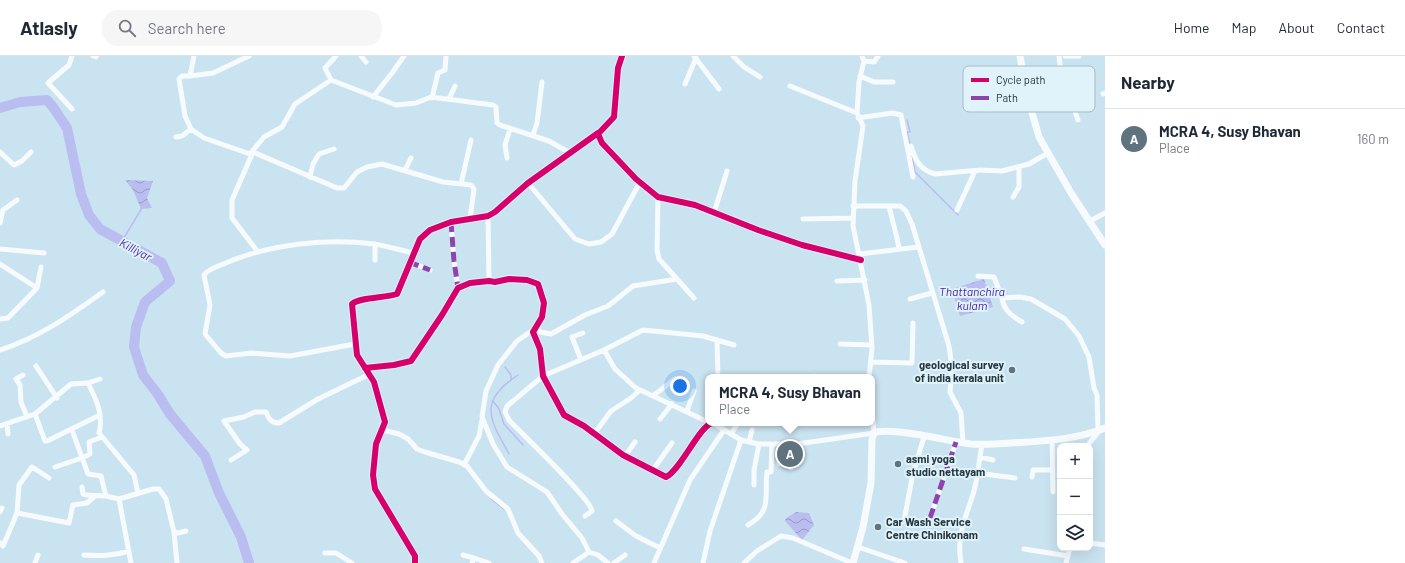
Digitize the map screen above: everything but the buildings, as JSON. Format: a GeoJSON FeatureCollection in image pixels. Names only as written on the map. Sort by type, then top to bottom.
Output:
{"type":"FeatureCollection","features":[{"type":"Feature","properties":{"kind":"street"},"geometry":{"type":"LineString","coordinates":[[72,56],[69,65],[48,83],[72,109]]}},
{"type":"Feature","properties":{"kind":"street"},"geometry":{"type":"LineString","coordinates":[[190,76],[194,56]]}},
{"type":"Feature","properties":{"kind":"street"},"geometry":{"type":"LineString","coordinates":[[249,56],[214,73],[182,76],[179,79],[185,116],[191,129],[204,138],[247,154],[253,152],[337,188],[344,188],[357,172],[367,167],[382,164],[443,182],[471,185],[473,188],[470,219]]}},
{"type":"Feature","properties":{"kind":"street"},"geometry":{"type":"LineString","coordinates":[[336,56],[325,68],[331,80],[390,104],[399,105],[416,103],[432,98],[493,105],[496,107],[497,123],[560,146],[570,153]]}},
{"type":"Feature","properties":{"kind":"street"},"geometry":{"type":"LineString","coordinates":[[361,56],[366,62]]}},
{"type":"Feature","properties":{"kind":"street"},"geometry":{"type":"LineString","coordinates":[[373,96],[404,56]]}},
{"type":"Feature","properties":{"kind":"street"},"geometry":{"type":"LineString","coordinates":[[432,98],[438,72],[444,70],[446,56]]}},
{"type":"Feature","properties":{"kind":"street"},"geometry":{"type":"LineString","coordinates":[[415,563],[415,556],[375,489],[373,475],[376,444],[385,422],[377,390],[370,374],[357,355],[352,304],[354,302],[386,298],[397,294],[409,262],[420,239],[430,230],[451,222],[488,216],[528,183],[598,133],[614,117],[618,68],[622,56]]}},
{"type":"Feature","properties":{"kind":"street"},"geometry":{"type":"LineString","coordinates":[[733,56],[744,68],[760,77]]}},
{"type":"Feature","properties":{"kind":"street"},"geometry":{"type":"LineString","coordinates":[[869,374],[872,345],[865,280],[853,218],[853,206],[857,156],[863,126],[857,116],[863,58],[874,62],[878,56]]}},
{"type":"Feature","properties":{"kind":"street"},"geometry":{"type":"LineString","coordinates":[[1020,56],[1022,66]]}},
{"type":"Feature","properties":{"kind":"street"},"geometry":{"type":"LineString","coordinates":[[1059,56],[1060,66]]}},
{"type":"Feature","properties":{"kind":"street"},"geometry":{"type":"LineString","coordinates":[[1065,56],[1079,56]]}},
{"type":"Feature","properties":{"kind":"street"},"geometry":{"type":"LineString","coordinates":[[685,84],[695,57]]}},
{"type":"Feature","properties":{"kind":"street"},"geometry":{"type":"LineString","coordinates":[[695,57],[719,89]]}},
{"type":"Feature","properties":{"kind":"street"},"geometry":{"type":"LineString","coordinates":[[860,76],[874,82],[893,82]]}},
{"type":"Feature","properties":{"kind":"street"},"geometry":{"type":"LineString","coordinates":[[258,252],[232,218],[232,200],[253,152],[261,139],[282,127],[295,104],[331,80]]}},
{"type":"Feature","properties":{"kind":"street"},"geometry":{"type":"LineString","coordinates":[[533,135],[537,123],[542,82]]}},
{"type":"Feature","properties":{"kind":"street"},"geometry":{"type":"LineString","coordinates":[[449,99],[455,86]]}},
{"type":"Feature","properties":{"kind":"street"},"geometry":{"type":"LineString","coordinates":[[790,86],[857,116],[892,113],[901,115],[913,177]]}},
{"type":"Feature","properties":{"kind":"street"},"geometry":{"type":"LineString","coordinates":[[1032,112],[1039,137],[1105,244]]}},
{"type":"Feature","properties":{"kind":"street"},"geometry":{"type":"LineString","coordinates":[[1075,112],[1078,120]]}},
{"type":"Feature","properties":{"kind":"street"},"geometry":{"type":"LineString","coordinates":[[176,136],[182,136],[191,129]]}},
{"type":"Feature","properties":{"kind":"street"},"geometry":{"type":"LineString","coordinates":[[508,158],[505,145],[510,129]]}},
{"type":"Feature","properties":{"kind":"street"},"geometry":{"type":"LineString","coordinates":[[598,133],[598,137],[602,143],[640,182],[658,197],[695,205],[802,246],[861,260]]}},
{"type":"Feature","properties":{"kind":"street"},"geometry":{"type":"LineString","coordinates":[[461,184],[471,140]]}},
{"type":"Feature","properties":{"kind":"street"},"geometry":{"type":"LineString","coordinates":[[911,146],[916,161],[929,172],[940,174],[975,171],[1002,171],[1029,164],[1048,153]]}},
{"type":"Feature","properties":{"kind":"street"},"geometry":{"type":"LineString","coordinates":[[310,177],[313,164],[319,154],[334,149]]}},
{"type":"Feature","properties":{"kind":"street"},"geometry":{"type":"LineString","coordinates":[[0,152],[14,165],[22,161],[31,152]]}},
{"type":"Feature","properties":{"kind":"street"},"geometry":{"type":"LineString","coordinates":[[405,170],[411,158]]}},
{"type":"Feature","properties":{"kind":"street"},"geometry":{"type":"LineString","coordinates":[[1013,197],[1018,187],[1019,167]]}},
{"type":"Feature","properties":{"kind":"street"},"geometry":{"type":"LineString","coordinates":[[714,213],[727,171]]}},
{"type":"Feature","properties":{"kind":"street"},"geometry":{"type":"LineString","coordinates":[[957,210],[975,171]]}},
{"type":"Feature","properties":{"kind":"street"},"geometry":{"type":"LineString","coordinates":[[528,183],[575,239],[589,244],[601,242],[612,234],[640,182]]}},
{"type":"Feature","properties":{"kind":"street"},"geometry":{"type":"LineString","coordinates":[[658,197],[659,259],[694,298]]}},
{"type":"Feature","properties":{"kind":"street"},"geometry":{"type":"LineString","coordinates":[[0,223],[4,210],[17,200]]}},
{"type":"Feature","properties":{"kind":"street"},"geometry":{"type":"LineString","coordinates":[[853,206],[902,207],[906,211],[912,224],[949,346],[952,368],[950,392],[961,413],[960,443],[930,518]]}},
{"type":"Feature","properties":{"kind":"street"},"geometry":{"type":"LineString","coordinates":[[889,206],[892,222],[897,232],[899,249]]}},
{"type":"Feature","properties":{"kind":"street"},"geometry":{"type":"LineString","coordinates":[[1090,221],[1105,213]]}},
{"type":"Feature","properties":{"kind":"street"},"geometry":{"type":"LineString","coordinates":[[488,216],[489,281]]}},
{"type":"Feature","properties":{"kind":"street"},"geometry":{"type":"LineString","coordinates":[[803,220],[853,218]]}},
{"type":"Feature","properties":{"kind":"street"},"geometry":{"type":"LineString","coordinates":[[451,222],[458,288]]}},
{"type":"Feature","properties":{"kind":"street"},"geometry":{"type":"LineString","coordinates":[[355,344],[290,356],[251,353],[229,356],[221,353],[205,334],[210,305],[204,275],[208,270],[240,257],[285,247],[337,242],[375,244],[413,253]]}},
{"type":"Feature","properties":{"kind":"street"},"geometry":{"type":"LineString","coordinates":[[375,244],[375,260]]}},
{"type":"Feature","properties":{"kind":"street"},"geometry":{"type":"LineString","coordinates":[[860,254],[918,247]]}},
{"type":"Feature","properties":{"kind":"street"},"geometry":{"type":"LineString","coordinates":[[0,249],[44,253]]}},
{"type":"Feature","properties":{"kind":"street"},"geometry":{"type":"LineString","coordinates":[[409,262],[430,270]]}},
{"type":"Feature","properties":{"kind":"street"},"geometry":{"type":"LineString","coordinates":[[0,264],[37,288]]}},
{"type":"Feature","properties":{"kind":"street"},"geometry":{"type":"LineString","coordinates":[[0,319],[8,318],[37,288],[41,267]]}},
{"type":"Feature","properties":{"kind":"street"},"geometry":{"type":"LineString","coordinates":[[978,276],[994,277],[1003,305],[1008,313],[1022,322]]}},
{"type":"Feature","properties":{"kind":"street"},"geometry":{"type":"LineString","coordinates":[[365,368],[394,365],[411,360],[442,316],[458,288],[470,283],[489,281],[495,282],[509,279],[518,279],[538,284],[544,303],[542,317],[534,328],[517,341],[498,365],[486,391],[478,436],[464,465]]}},
{"type":"Feature","properties":{"kind":"street"},"geometry":{"type":"LineString","coordinates":[[534,328],[540,332],[551,334],[585,315],[608,306],[633,286],[677,279]]}},
{"type":"Feature","properties":{"kind":"street"},"geometry":{"type":"LineString","coordinates":[[837,281],[865,280]]}},
{"type":"Feature","properties":{"kind":"street"},"geometry":{"type":"LineString","coordinates":[[0,350],[29,339],[72,315],[103,292]]}},
{"type":"Feature","properties":{"kind":"street"},"geometry":{"type":"LineString","coordinates":[[910,299],[932,294]]}},
{"type":"Feature","properties":{"kind":"street"},"geometry":{"type":"LineString","coordinates":[[1002,298],[1020,296],[1031,299],[1065,319],[1078,336],[1089,357],[1094,388],[1097,395],[1101,430],[1089,443]]}},
{"type":"Feature","properties":{"kind":"street"},"geometry":{"type":"LineString","coordinates":[[871,362],[912,363],[913,323]]}},
{"type":"Feature","properties":{"kind":"street"},"geometry":{"type":"LineString","coordinates":[[534,328],[540,349],[543,376],[564,415],[584,426],[625,456],[652,471],[668,476],[705,426]]}},
{"type":"Feature","properties":{"kind":"street"},"geometry":{"type":"LineString","coordinates":[[585,516],[592,511],[589,504],[509,420],[504,412],[512,400],[543,376],[604,350],[643,330],[703,336],[734,345]]}},
{"type":"Feature","properties":{"kind":"street"},"geometry":{"type":"LineString","coordinates":[[581,360],[572,337],[583,333]]}},
{"type":"Feature","properties":{"kind":"street"},"geometry":{"type":"LineString","coordinates":[[717,340],[718,374]]}},
{"type":"Feature","properties":{"kind":"street"},"geometry":{"type":"LineString","coordinates":[[840,344],[872,345]]}},
{"type":"Feature","properties":{"kind":"street"},"geometry":{"type":"LineString","coordinates":[[604,350],[615,369],[640,390],[705,420]]}},
{"type":"Feature","properties":{"kind":"street"},"geometry":{"type":"LineString","coordinates":[[36,366],[57,398]]}},
{"type":"Feature","properties":{"kind":"street"},"geometry":{"type":"LineString","coordinates":[[231,460],[246,450],[224,421],[244,417],[255,412],[266,412],[269,419],[274,423],[279,423],[318,399],[370,374]]}},
{"type":"Feature","properties":{"kind":"street"},"geometry":{"type":"LineString","coordinates":[[23,375],[16,378],[20,385],[21,402],[27,417]]}},
{"type":"Feature","properties":{"kind":"street"},"geometry":{"type":"LineString","coordinates":[[654,396],[676,378]]}},
{"type":"Feature","properties":{"kind":"street"},"geometry":{"type":"LineString","coordinates":[[0,426],[35,414],[57,398],[71,384],[88,383],[100,379]]}},
{"type":"Feature","properties":{"kind":"street"},"geometry":{"type":"LineString","coordinates":[[88,383],[97,402],[102,424],[99,433],[134,475],[138,493]]}},
{"type":"Feature","properties":{"kind":"street"},"geometry":{"type":"LineString","coordinates":[[594,434],[611,411],[632,398],[640,390]]}},
{"type":"Feature","properties":{"kind":"street"},"geometry":{"type":"LineString","coordinates":[[687,411],[694,391]]}},
{"type":"Feature","properties":{"kind":"street"},"geometry":{"type":"LineString","coordinates":[[660,419],[672,404]]}},
{"type":"Feature","properties":{"kind":"street"},"geometry":{"type":"LineString","coordinates":[[35,414],[45,441],[50,441],[100,415]]}},
{"type":"Feature","properties":{"kind":"street"},"geometry":{"type":"LineString","coordinates":[[482,417],[493,444],[507,467],[547,492],[562,514],[582,538],[589,552],[596,554],[608,563]]}},
{"type":"Feature","properties":{"kind":"street"},"geometry":{"type":"LineString","coordinates":[[6,424],[8,434]]}},
{"type":"Feature","properties":{"kind":"street"},"geometry":{"type":"LineString","coordinates":[[717,426],[741,440],[759,444],[799,444],[885,430],[960,443],[982,445],[1052,440],[1101,430]]}},
{"type":"Feature","properties":{"kind":"street"},"geometry":{"type":"LineString","coordinates":[[731,434],[736,426]]}},
{"type":"Feature","properties":{"kind":"street"},"geometry":{"type":"LineString","coordinates":[[744,563],[757,551],[781,536],[793,538],[852,563],[858,547],[871,482],[873,426]]}},
{"type":"Feature","properties":{"kind":"street"},"geometry":{"type":"LineString","coordinates":[[72,430],[88,474],[101,476],[106,496]]}},
{"type":"Feature","properties":{"kind":"street"},"geometry":{"type":"LineString","coordinates":[[383,430],[399,434],[408,439],[417,449],[464,465],[486,491],[508,510],[518,533],[539,556],[542,563]]}},
{"type":"Feature","properties":{"kind":"street"},"geometry":{"type":"LineString","coordinates":[[654,563],[690,480],[724,430]]}},
{"type":"Feature","properties":{"kind":"street"},"geometry":{"type":"LineString","coordinates":[[749,442],[752,430]]}},
{"type":"Feature","properties":{"kind":"street"},"geometry":{"type":"LineString","coordinates":[[55,467],[90,454],[89,442],[102,437]]}},
{"type":"Feature","properties":{"kind":"street"},"geometry":{"type":"LineString","coordinates":[[904,521],[913,473],[924,437]]}},
{"type":"Feature","properties":{"kind":"street"},"geometry":{"type":"LineString","coordinates":[[703,563],[710,531],[741,440]]}},
{"type":"Feature","properties":{"kind":"street"},"geometry":{"type":"LineString","coordinates":[[1052,440],[1053,492]]}},
{"type":"Feature","properties":{"kind":"street"},"geometry":{"type":"LineString","coordinates":[[625,456],[635,442]]}},
{"type":"Feature","properties":{"kind":"street"},"geometry":{"type":"LineString","coordinates":[[652,471],[672,443]]}},
{"type":"Feature","properties":{"kind":"street"},"geometry":{"type":"LineString","coordinates":[[754,485],[754,470],[759,444]]}},
{"type":"Feature","properties":{"kind":"street"},"geometry":{"type":"LineString","coordinates":[[748,525],[763,515],[766,506],[766,480],[767,472],[771,472],[772,444]]}},
{"type":"Feature","properties":{"kind":"street"},"geometry":{"type":"LineString","coordinates":[[779,464],[780,444]]}},
{"type":"Feature","properties":{"kind":"street"},"geometry":{"type":"LineString","coordinates":[[791,468],[791,462],[798,461],[799,444]]}},
{"type":"Feature","properties":{"kind":"street"},"geometry":{"type":"LineString","coordinates":[[961,563],[959,539],[963,519],[974,492],[982,445]]}},
{"type":"Feature","properties":{"kind":"street"},"geometry":{"type":"LineString","coordinates":[[980,458],[993,460]]}},
{"type":"Feature","properties":{"kind":"street"},"geometry":{"type":"LineString","coordinates":[[0,543],[3,546],[17,513],[19,486],[32,467],[49,478]]}},
{"type":"Feature","properties":{"kind":"street"},"geometry":{"type":"LineString","coordinates":[[1032,477],[1032,470],[1052,470]]}},
{"type":"Feature","properties":{"kind":"street"},"geometry":{"type":"LineString","coordinates":[[977,473],[1015,478]]}},
{"type":"Feature","properties":{"kind":"street"},"geometry":{"type":"LineString","coordinates":[[82,487],[84,494],[119,499],[153,488],[160,490],[166,499],[174,532],[177,563]]}},
{"type":"Feature","properties":{"kind":"street"},"geometry":{"type":"LineString","coordinates":[[17,513],[69,523],[73,505],[87,503],[95,496]]}},
{"type":"Feature","properties":{"kind":"street"},"geometry":{"type":"LineString","coordinates":[[119,499],[131,563]]}},
{"type":"Feature","properties":{"kind":"street"},"geometry":{"type":"LineString","coordinates":[[616,521],[636,536],[660,548]]}},
{"type":"Feature","properties":{"kind":"street"},"geometry":{"type":"LineString","coordinates":[[174,532],[178,533],[186,531]]}},
{"type":"Feature","properties":{"kind":"street"},"geometry":{"type":"LineString","coordinates":[[1093,543],[1105,545]]}},
{"type":"Feature","properties":{"kind":"street"},"geometry":{"type":"LineString","coordinates":[[858,547],[905,562]]}},
{"type":"Feature","properties":{"kind":"street"},"geometry":{"type":"LineString","coordinates":[[1024,549],[1068,556]]}},
{"type":"Feature","properties":{"kind":"street"},"geometry":{"type":"LineString","coordinates":[[84,555],[116,555],[129,551]]}},
{"type":"Feature","properties":{"kind":"street"},"geometry":{"type":"LineString","coordinates":[[1066,563],[1069,551]]}},
{"type":"Feature","properties":{"kind":"street"},"geometry":{"type":"LineString","coordinates":[[573,563],[589,552]]}},
{"type":"Feature","properties":{"kind":"street"},"geometry":{"type":"LineString","coordinates":[[325,553],[336,553],[352,563]]}},
{"type":"Feature","properties":{"kind":"street"},"geometry":{"type":"LineString","coordinates":[[614,563],[625,554]]}},
{"type":"Feature","properties":{"kind":"street"},"geometry":{"type":"LineString","coordinates":[[35,563],[38,555]]}},
{"type":"Feature","properties":{"kind":"street"},"geometry":{"type":"LineString","coordinates":[[463,555],[473,561],[490,563]]}},
{"type":"Feature","properties":{"kind":"water"},"geometry":{"type":"Polygon","coordinates":[[[125,180],[153,181],[147,198],[152,208],[141,209],[133,190],[125,180]]]}},
{"type":"Feature","properties":{"kind":"water","name":"Thattanchira kulam"},"geometry":{"type":"Polygon","coordinates":[[[984,279],[993,307],[960,316],[952,289],[984,279]]]}},
{"type":"Feature","properties":{"kind":"water"},"geometry":{"type":"Polygon","coordinates":[[[796,512],[809,513],[814,525],[802,540],[785,521],[786,518],[796,512]]]}},
{"type":"Feature","properties":{"kind":"waterway","name":"Killiyar"},"geometry":{"type":"LineString","coordinates":[[0,108],[20,102],[47,100],[67,128],[81,194],[89,215],[100,229],[162,263],[170,281],[145,302],[136,327],[134,347],[143,375],[157,393],[170,414],[205,456],[219,493],[241,537],[249,563]]}},
{"type":"Feature","properties":{"kind":"waterway"},"geometry":{"type":"LineString","coordinates":[[907,120],[910,132],[907,132],[910,144]]}},
{"type":"Feature","properties":{"kind":"waterway"},"geometry":{"type":"LineString","coordinates":[[912,156],[915,172],[958,215]]}},
{"type":"Feature","properties":{"kind":"waterway"},"geometry":{"type":"LineString","coordinates":[[122,241],[142,208]]}},
{"type":"Feature","properties":{"kind":"waterway"},"geometry":{"type":"LineString","coordinates":[[505,367],[511,375],[511,380]]}},
{"type":"Feature","properties":{"kind":"waterway"},"geometry":{"type":"LineString","coordinates":[[509,454],[496,430],[491,411],[492,402],[505,385],[518,375]]}},
{"type":"Feature","properties":{"kind":"waterway"},"geometry":{"type":"LineString","coordinates":[[493,401],[499,409],[504,424],[523,445]]}},
{"type":"Feature","properties":{"kind":"waterway"},"geometry":{"type":"LineString","coordinates":[[491,499],[504,509]]}},
{"type":"Feature","properties":{"kind":"marked path"},"geometry":{"type":"LineString","coordinates":[[451,222],[458,288]]}},
{"type":"Feature","properties":{"kind":"marked path"},"geometry":{"type":"LineString","coordinates":[[409,262],[430,270]]}},
{"type":"Feature","properties":{"kind":"marked path"},"geometry":{"type":"LineString","coordinates":[[930,518],[956,442]]}},
{"type":"Feature","properties":{"kind":"cycle path"},"geometry":{"type":"LineString","coordinates":[[622,56],[618,68],[614,117],[598,134],[602,143],[636,179],[658,197],[695,205],[758,230],[802,245],[861,260]]}},
{"type":"Feature","properties":{"kind":"cycle path"},"geometry":{"type":"LineString","coordinates":[[415,563],[415,556],[375,489],[373,475],[376,444],[385,422],[374,382],[357,355],[352,304],[361,300],[397,294],[420,239],[430,230],[451,222],[488,216],[495,212],[528,183],[598,133]]}},
{"type":"Feature","properties":{"kind":"cycle path"},"geometry":{"type":"LineString","coordinates":[[365,368],[394,365],[411,361],[458,288],[470,283],[489,281],[495,282],[509,279],[527,280],[538,284],[544,303],[542,317],[533,332],[540,349],[543,376],[564,415],[584,426],[623,455],[666,477],[678,466],[696,439],[707,426]]}},
{"type":"Feature","properties":{"kind":"place","name":"geological survey of india kerala unit"},"geometry":{"type":"Point","coordinates":[1012,370]}},
{"type":"Feature","properties":{"kind":"place","name":"MCRA 4, Susy Bhavan"},"geometry":{"type":"Point","coordinates":[790,454]}},
{"type":"Feature","properties":{"kind":"place","name":"asmi yoga studio nettayam"},"geometry":{"type":"Point","coordinates":[898,464]}},
{"type":"Feature","properties":{"kind":"place","name":"Car Wash Service Centre Chinikonam"},"geometry":{"type":"Point","coordinates":[878,527]}}]}
